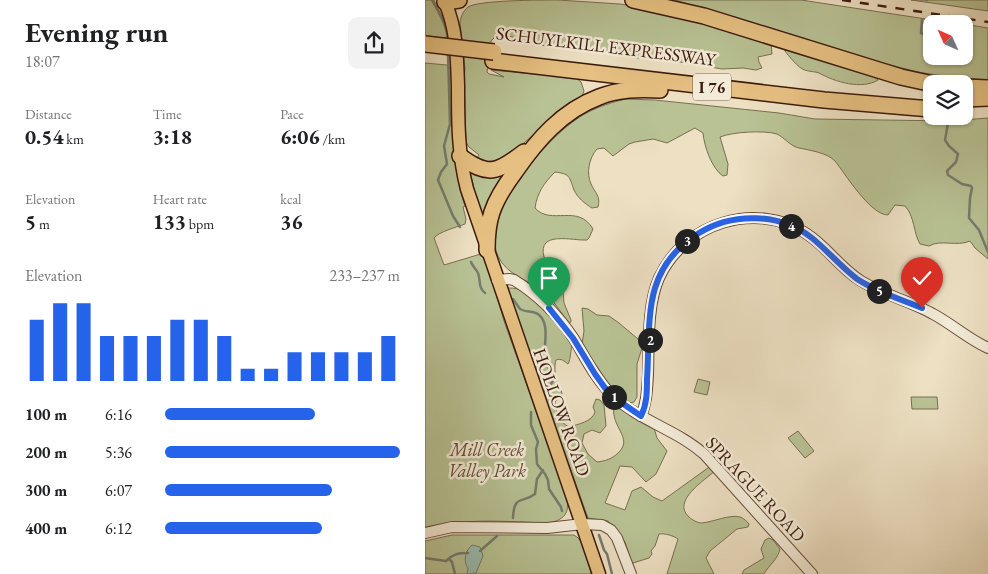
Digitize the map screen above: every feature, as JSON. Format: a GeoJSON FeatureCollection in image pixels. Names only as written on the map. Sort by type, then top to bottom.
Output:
{"type":"FeatureCollection","features":[{"type":"Feature","properties":{"kind":"highway"},"geometry":{"type":"LineString","coordinates":[[633,0],[704,16],[901,77],[923,82]]}},
{"type":"Feature","properties":{"kind":"highway","name":"SCHUYLKILL EXPRESSWAY"},"geometry":{"type":"LineString","coordinates":[[425,44],[493,56],[778,95],[879,106],[923,109]]}},
{"type":"Feature","properties":{"kind":"highway","name":"SCHUYLKILL EXPRESSWAY"},"geometry":{"type":"LineString","coordinates":[[425,54],[493,56],[845,93],[923,98]]}},
{"type":"Feature","properties":{"kind":"highway"},"geometry":{"type":"LineString","coordinates":[[973,87],[988,88]]}},
{"type":"Feature","properties":{"kind":"highway"},"geometry":{"type":"LineString","coordinates":[[460,156],[480,169],[496,169],[514,159],[573,110],[600,96],[618,91],[638,89],[778,95]]}},
{"type":"Feature","properties":{"kind":"highway"},"geometry":{"type":"LineString","coordinates":[[973,99],[988,98]]}},
{"type":"Feature","properties":{"kind":"highway"},"geometry":{"type":"LineString","coordinates":[[973,109],[988,108]]}},
{"type":"Feature","properties":{"kind":"highway"},"geometry":{"type":"LineString","coordinates":[[487,250],[489,222],[498,198],[541,137]]}},
{"type":"Feature","properties":{"kind":"main road","name":"HOLLOW ROAD"},"geometry":{"type":"LineString","coordinates":[[449,1],[456,35],[462,171],[497,280],[599,574]]}},
{"type":"Feature","properties":{"kind":"street"},"geometry":{"type":"LineString","coordinates":[[641,416],[646,397],[652,299],[658,280],[669,260],[688,241],[706,229],[733,220],[769,219],[797,229],[813,239],[859,280],[877,290],[933,314],[988,348]]}},
{"type":"Feature","properties":{"kind":"street","name":"SPRAGUE ROAD"},"geometry":{"type":"LineString","coordinates":[[497,280],[514,280],[549,308],[573,338],[605,388],[619,401],[641,416],[683,438],[704,454],[812,574]]}},
{"type":"Feature","properties":{"kind":"street"},"geometry":{"type":"LineString","coordinates":[[425,532],[451,527],[553,528],[583,524],[602,525],[611,530],[620,543],[631,574]]}},
{"type":"Feature","properties":{"kind":"green space"},"geometry":{"type":"Polygon","coordinates":[[[425,0],[434,0],[447,27],[449,35],[444,38],[425,36],[425,0]]]}},
{"type":"Feature","properties":{"kind":"green space"},"geometry":{"type":"Polygon","coordinates":[[[558,0],[620,4],[658,10],[771,44],[772,54],[758,57],[762,68],[756,70],[743,68],[722,69],[657,58],[637,58],[608,51],[545,46],[505,35],[496,36],[491,41],[487,72],[489,74],[504,77],[491,70],[576,78],[581,82],[584,91],[582,96],[541,127],[508,157],[506,155],[495,160],[481,160],[477,158],[479,155],[466,142],[465,69],[460,24],[462,15],[468,7],[484,3],[558,0]]]}},
{"type":"Feature","properties":{"kind":"green space"},"geometry":{"type":"Polygon","coordinates":[[[675,0],[801,0],[923,19],[923,65],[973,65],[973,26],[988,28],[988,80],[973,79],[973,75],[937,75],[918,72],[839,52],[813,42],[675,0]]]}},
{"type":"Feature","properties":{"kind":"green space"},"geometry":{"type":"Polygon","coordinates":[[[911,0],[988,0],[988,11],[911,0]]]}},
{"type":"Feature","properties":{"kind":"green space"},"geometry":{"type":"Polygon","coordinates":[[[784,47],[873,76],[878,80],[872,83],[849,84],[817,72],[805,70],[794,62],[784,50],[784,47]]]}},
{"type":"Feature","properties":{"kind":"green space","name":"Mill Creek Valley Park"},"geometry":{"type":"Polygon","coordinates":[[[425,63],[447,65],[451,70],[455,156],[466,219],[465,224],[443,232],[434,238],[444,265],[484,253],[504,321],[566,494],[568,505],[566,513],[560,519],[549,523],[471,522],[440,525],[425,529],[425,63]]]}},
{"type":"Feature","properties":{"kind":"green space"},"geometry":{"type":"Polygon","coordinates":[[[626,99],[655,100],[779,113],[815,119],[923,121],[923,125],[973,125],[973,119],[988,118],[988,259],[970,241],[965,243],[939,243],[929,246],[920,244],[911,215],[905,206],[895,205],[888,215],[881,213],[866,201],[832,158],[818,152],[796,147],[777,134],[748,132],[720,137],[728,164],[727,175],[723,176],[715,168],[709,157],[703,133],[695,128],[667,143],[653,139],[629,144],[613,156],[604,148],[597,149],[589,166],[589,180],[598,197],[598,207],[592,208],[581,200],[575,193],[570,179],[564,174],[555,172],[542,188],[535,208],[541,213],[580,217],[587,221],[593,229],[587,240],[551,240],[546,243],[543,249],[544,257],[557,270],[563,290],[564,303],[571,320],[569,323],[547,294],[512,273],[502,263],[498,256],[495,240],[498,221],[506,202],[518,182],[547,146],[561,131],[580,117],[605,105],[626,99]]]}},
{"type":"Feature","properties":{"kind":"green space"},"geometry":{"type":"Polygon","coordinates":[[[513,167],[484,220],[477,202],[470,171],[513,167]]]}},
{"type":"Feature","properties":{"kind":"green space"},"geometry":{"type":"Polygon","coordinates":[[[508,288],[518,289],[536,300],[553,317],[573,343],[568,364],[558,359],[555,365],[556,380],[562,394],[555,402],[563,423],[569,427],[591,418],[595,412],[593,407],[596,399],[600,400],[604,405],[606,426],[600,433],[592,430],[584,434],[582,443],[588,454],[597,462],[600,462],[613,457],[622,449],[624,441],[614,417],[615,402],[654,428],[657,438],[667,451],[656,474],[646,482],[632,467],[620,466],[605,503],[625,510],[632,491],[641,487],[653,497],[662,501],[712,465],[716,470],[692,491],[684,504],[685,511],[690,518],[700,523],[736,516],[749,524],[748,527],[737,529],[710,551],[706,558],[714,574],[667,574],[678,539],[664,534],[659,534],[649,558],[633,563],[625,542],[608,521],[588,518],[507,291],[508,288]]]}},
{"type":"Feature","properties":{"kind":"green space"},"geometry":{"type":"Polygon","coordinates":[[[582,308],[588,309],[597,315],[609,316],[638,339],[642,348],[637,364],[637,397],[634,402],[628,403],[612,389],[582,344],[584,331],[582,308]]]}},
{"type":"Feature","properties":{"kind":"green space"},"geometry":{"type":"Polygon","coordinates":[[[698,379],[710,382],[707,395],[694,392],[698,379]]]}},
{"type":"Feature","properties":{"kind":"green space"},"geometry":{"type":"Polygon","coordinates":[[[911,397],[937,397],[938,409],[912,409],[911,397]]]}},
{"type":"Feature","properties":{"kind":"green space"},"geometry":{"type":"Polygon","coordinates":[[[798,431],[814,451],[805,458],[788,438],[798,431]]]}},
{"type":"Feature","properties":{"kind":"green space"},"geometry":{"type":"Polygon","coordinates":[[[452,535],[574,535],[584,547],[591,574],[425,574],[425,541],[452,535]]]}},
{"type":"Feature","properties":{"kind":"green space"},"geometry":{"type":"Polygon","coordinates":[[[769,538],[780,549],[764,574],[742,574],[744,570],[764,558],[761,549],[765,540],[769,538]]]}},
{"type":"Feature","properties":{"kind":"shaded area"},"geometry":{"type":"Polygon","coordinates":[[[472,545],[480,547],[483,556],[476,573],[467,574],[468,569],[465,556],[472,545]]]}},
{"type":"Feature","properties":{"kind":"waterway"},"geometry":{"type":"LineString","coordinates":[[432,0],[445,26],[448,43]]}},
{"type":"Feature","properties":{"kind":"waterway"},"geometry":{"type":"LineString","coordinates":[[922,20],[921,33],[923,34]]}},
{"type":"Feature","properties":{"kind":"waterway"},"geometry":{"type":"LineString","coordinates":[[448,53],[450,124],[444,146],[447,164],[438,180],[453,216],[460,227]]}},
{"type":"Feature","properties":{"kind":"waterway"},"geometry":{"type":"LineString","coordinates":[[948,125],[945,140],[958,154],[956,162],[947,171],[948,175],[962,184],[971,186],[969,218],[979,230],[988,252]]}},
{"type":"Feature","properties":{"kind":"waterway"},"geometry":{"type":"LineString","coordinates":[[471,262],[478,273],[481,287],[485,293]]}},
{"type":"Feature","properties":{"kind":"waterway"},"geometry":{"type":"LineString","coordinates":[[513,299],[520,309],[536,313],[544,322],[546,335],[544,362],[554,376],[554,379],[545,391]]}},
{"type":"Feature","properties":{"kind":"waterway"},"geometry":{"type":"LineString","coordinates":[[531,412],[531,425],[538,442],[536,449],[537,464],[545,474],[549,489],[562,511]]}},
{"type":"Feature","properties":{"kind":"waterway"},"geometry":{"type":"LineString","coordinates":[[513,518],[517,502],[535,494],[537,479],[543,470]]}},
{"type":"Feature","properties":{"kind":"waterway"},"geometry":{"type":"LineString","coordinates":[[599,535],[607,554],[612,574]]}},
{"type":"Feature","properties":{"kind":"waterway"},"geometry":{"type":"LineString","coordinates":[[480,551],[497,536]]}},
{"type":"Feature","properties":{"kind":"waterway"},"geometry":{"type":"LineString","coordinates":[[425,558],[446,561],[456,554],[468,553]]}},
{"type":"Feature","properties":{"kind":"waterway"},"geometry":{"type":"LineString","coordinates":[[449,559],[452,562],[455,574]]}},
{"type":"Feature","properties":{"kind":"railway"},"geometry":{"type":"LineString","coordinates":[[842,0],[988,22]]}},
{"type":"Feature","properties":{"kind":"route"},"geometry":{"type":"LineString","coordinates":[[549,308],[573,338],[605,388],[626,407],[641,416],[646,397],[652,299],[658,280],[669,260],[676,252],[696,235],[714,225],[743,218],[769,219],[785,224],[813,239],[859,280],[892,297],[922,308]]}}]}
